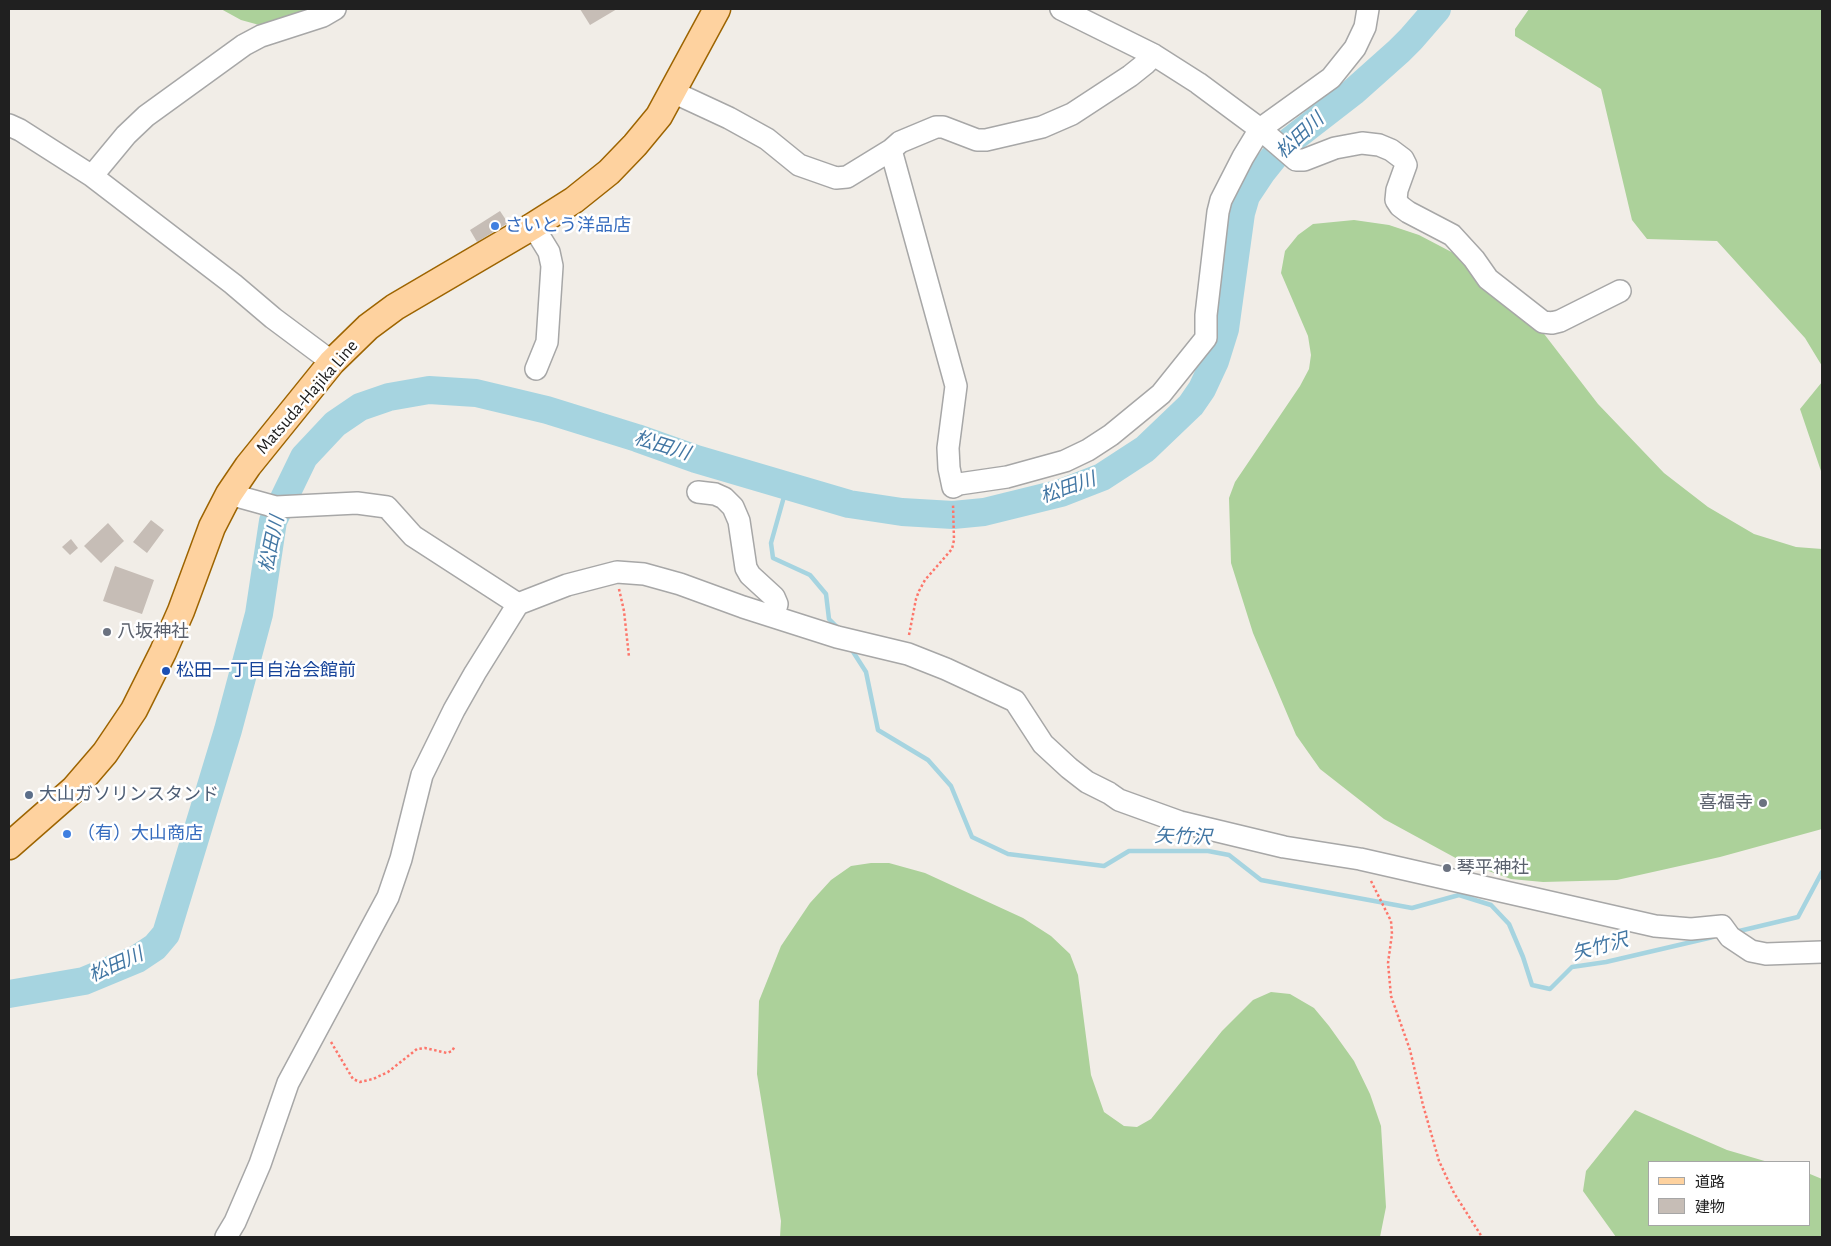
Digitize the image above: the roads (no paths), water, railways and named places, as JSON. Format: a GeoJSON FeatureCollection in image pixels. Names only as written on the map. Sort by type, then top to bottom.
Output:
{"type":"FeatureCollection","features":[{"type":"Feature","properties":{"kind":"main road","name":"Matsuda-Hajika Line"},"geometry":{"type":"LineString","coordinates":[[9,846],[74,789],[106,753],[134,710],[163,652],[182,610],[212,527],[229,494],[248,466],[332,362],[368,327],[574,200],[609,172],[659,116],[717,9]]}},
{"type":"Feature","properties":{"kind":"street"},"geometry":{"type":"LineString","coordinates":[[92,176],[126,135],[146,116],[244,45],[261,36],[323,16],[335,9]]}},
{"type":"Feature","properties":{"kind":"street"},"geometry":{"type":"LineString","coordinates":[[1061,9],[1154,55],[1198,84],[1299,161],[1335,148],[1369,142],[1391,150],[1403,159],[1406,165],[1397,190],[1396,200],[1400,206],[1452,235],[1474,258],[1488,279],[1543,322],[1552,323],[1560,321],[1620,291]]}},
{"type":"Feature","properties":{"kind":"street"},"geometry":{"type":"LineString","coordinates":[[891,150],[956,386],[948,448],[953,488],[959,484],[1007,477],[1065,461],[1088,450],[1111,435],[1166,387],[1206,338],[1206,314],[1221,200],[1232,178],[1262,131],[1331,78],[1355,48],[1365,27],[1368,9]]}},
{"type":"Feature","properties":{"kind":"street"},"geometry":{"type":"LineString","coordinates":[[673,92],[729,118],[767,139],[799,165],[836,178],[847,177],[891,150],[900,142],[936,127],[944,127],[971,138],[986,140],[1042,127],[1072,114],[1130,76],[1154,55]]}},
{"type":"Feature","properties":{"kind":"street"},"geometry":{"type":"LineString","coordinates":[[9,125],[92,176],[332,362]]}},
{"type":"Feature","properties":{"kind":"street"},"geometry":{"type":"LineString","coordinates":[[533,226],[549,252],[552,266],[547,342],[536,369]]}},
{"type":"Feature","properties":{"kind":"street"},"geometry":{"type":"LineString","coordinates":[[698,492],[724,498],[733,508],[739,521],[746,568],[750,575],[776,601],[774,616]]}},
{"type":"Feature","properties":{"kind":"street"},"geometry":{"type":"LineString","coordinates":[[229,494],[276,507],[357,503],[387,508],[413,536],[518,604]]}},
{"type":"Feature","properties":{"kind":"street"},"geometry":{"type":"LineString","coordinates":[[226,1237],[235,1222],[260,1164],[288,1083],[388,897],[401,859],[422,775],[435,745],[475,673],[518,604],[567,585],[615,573],[644,574],[680,584],[837,637],[908,654],[1016,701],[1043,744],[1087,782],[1109,793],[1118,800],[1180,822],[1284,847],[1360,859],[1655,926],[1691,929],[1722,926],[1730,937],[1751,951],[1766,954],[1822,952]]}},
{"type":"Feature","properties":{"kind":"waterway","name":"松田川"},"geometry":{"type":"LineString","coordinates":[[9,994],[84,981],[137,959],[155,947],[166,934],[228,730],[259,614],[273,521],[304,457],[335,424],[360,407],[389,397],[429,390],[476,393],[547,410],[637,438],[696,459],[849,504],[902,512],[953,515],[984,512],[1061,493],[1102,477],[1145,449],[1191,405],[1202,389],[1215,361],[1225,329],[1241,213],[1246,196],[1282,147],[1353,92],[1399,51],[1437,9]]}},
{"type":"Feature","properties":{"kind":"waterway","name":"矢竹沢"},"geometry":{"type":"LineString","coordinates":[[787,486],[771,543],[773,558],[810,575],[826,594],[829,619],[840,630]]}},
{"type":"Feature","properties":{"kind":"waterway","name":"矢竹沢"},"geometry":{"type":"LineString","coordinates":[[850,647],[866,672],[878,730],[928,760],[951,786],[972,837],[1008,854],[1104,866],[1129,851],[1208,851],[1229,855],[1261,880],[1412,908],[1459,895],[1491,905],[1509,924],[1532,985],[1550,989],[1572,967],[1606,962],[1713,937]]}},
{"type":"Feature","properties":{"kind":"waterway","name":"矢竹沢"},"geometry":{"type":"LineString","coordinates":[[1735,932],[1798,917],[1822,872]]}},
{"type":"Feature","properties":{"kind":"place","name":"さいとう洋品店"},"geometry":{"type":"Point","coordinates":[495,226]}},
{"type":"Feature","properties":{"kind":"place","name":"八坂神社"},"geometry":{"type":"Point","coordinates":[107,632]}},
{"type":"Feature","properties":{"kind":"place","name":"松田一丁目自治会館前"},"geometry":{"type":"Point","coordinates":[166,671]}},
{"type":"Feature","properties":{"kind":"place","name":"大山ガソリンスタンド"},"geometry":{"type":"Point","coordinates":[29,795]}},
{"type":"Feature","properties":{"kind":"place","name":"喜福寺"},"geometry":{"type":"Point","coordinates":[1763,803]}},
{"type":"Feature","properties":{"kind":"place","name":"（有）大山商店"},"geometry":{"type":"Point","coordinates":[67,834]}},
{"type":"Feature","properties":{"kind":"place","name":"琴平神社"},"geometry":{"type":"Point","coordinates":[1447,868]}}]}
